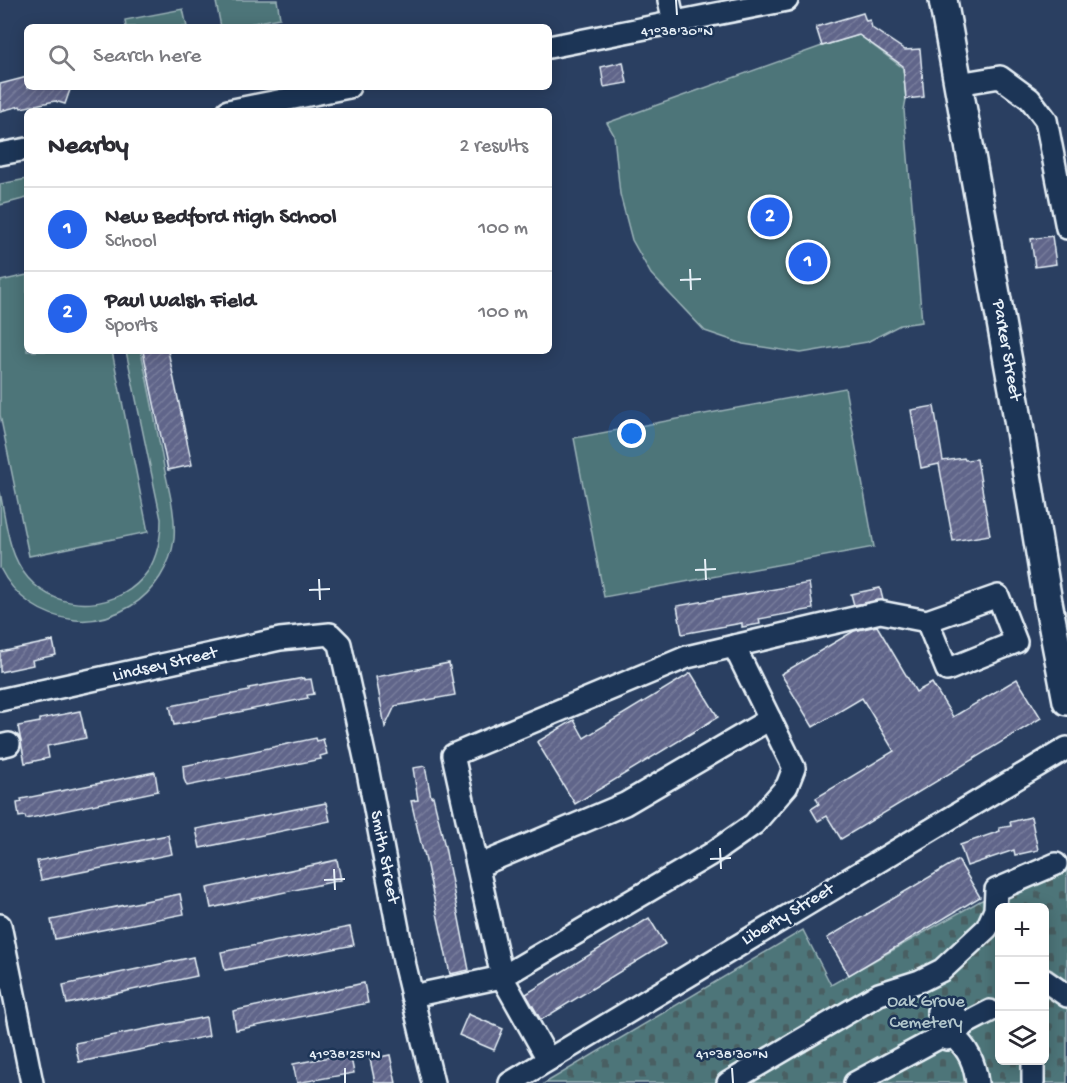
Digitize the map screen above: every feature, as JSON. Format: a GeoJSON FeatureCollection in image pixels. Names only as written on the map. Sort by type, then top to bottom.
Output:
{"type":"FeatureCollection","features":[{"type":"Feature","properties":{"kind":"main road","name":"Parker Street"},"geometry":{"type":"LineString","coordinates":[[943,0],[1067,701]]}},
{"type":"Feature","properties":{"kind":"street"},"geometry":{"type":"LineString","coordinates":[[669,0],[674,22]]}},
{"type":"Feature","properties":{"kind":"street"},"geometry":{"type":"LineString","coordinates":[[552,46],[787,0]]}},
{"type":"Feature","properties":{"kind":"street"},"geometry":{"type":"LineString","coordinates":[[958,84],[1000,77],[1030,99],[1046,120],[1067,228]]}},
{"type":"Feature","properties":{"kind":"street"},"geometry":{"type":"LineString","coordinates":[[243,108],[334,90]]}},
{"type":"Feature","properties":{"kind":"street"},"geometry":{"type":"LineString","coordinates":[[0,154],[24,150]]}},
{"type":"Feature","properties":{"kind":"street"},"geometry":{"type":"LineString","coordinates":[[548,1059],[502,977],[453,755],[687,657],[880,612],[927,621]]}},
{"type":"Feature","properties":{"kind":"street","name":"Lindsey Street"},"geometry":{"type":"LineString","coordinates":[[0,700],[280,639],[330,634]]}},
{"type":"Feature","properties":{"kind":"street","name":"Smith Street"},"geometry":{"type":"LineString","coordinates":[[330,634],[340,644],[412,996],[433,1083]]}},
{"type":"Feature","properties":{"kind":"street"},"geometry":{"type":"LineString","coordinates":[[412,996],[502,977],[711,854],[754,824],[787,786],[794,768],[734,646]]}},
{"type":"Feature","properties":{"kind":"street"},"geometry":{"type":"LineString","coordinates":[[478,866],[625,804],[770,719]]}},
{"type":"Feature","properties":{"kind":"street","name":"Liberty Street"},"geometry":{"type":"LineString","coordinates":[[510,1083],[1067,748]]}},
{"type":"Feature","properties":{"kind":"street"},"geometry":{"type":"LineString","coordinates":[[733,1081],[879,994],[920,981],[942,970],[987,928],[995,910],[996,890],[1056,864]]}},
{"type":"Feature","properties":{"kind":"street"},"geometry":{"type":"LineString","coordinates":[[0,925],[32,1083]]}},
{"type":"Feature","properties":{"kind":"street"},"geometry":{"type":"LineString","coordinates":[[1049,983],[1067,996]]}},
{"type":"Feature","properties":{"kind":"street"},"geometry":{"type":"LineString","coordinates":[[855,1083],[940,1037],[947,1039],[995,1009]]}},
{"type":"Feature","properties":{"kind":"street"},"geometry":{"type":"LineString","coordinates":[[938,1011],[955,1014],[959,1031],[973,1061],[977,1083]]}},
{"type":"Feature","properties":{"kind":"street"},"geometry":{"type":"LineString","coordinates":[[1033,1065],[1033,1083]]}},
{"type":"Feature","properties":{"kind":"green space"},"geometry":{"type":"Polygon","coordinates":[[[277,0],[280,18],[248,24],[220,24],[216,2],[277,0]]]}},
{"type":"Feature","properties":{"kind":"green space"},"geometry":{"type":"Polygon","coordinates":[[[183,9],[186,24],[126,24],[125,20],[183,9]]]}},
{"type":"Feature","properties":{"kind":"green space"},"geometry":{"type":"Polygon","coordinates":[[[859,35],[903,68],[906,99],[904,110],[922,322],[900,325],[867,342],[801,353],[743,344],[705,331],[651,274],[632,240],[620,194],[614,135],[607,123],[822,46],[859,35]]]}},
{"type":"Feature","properties":{"kind":"green space"},"geometry":{"type":"Polygon","coordinates":[[[24,180],[24,199],[0,205],[0,184],[24,180]]]}},
{"type":"Feature","properties":{"kind":"green space"},"geometry":{"type":"Polygon","coordinates":[[[24,276],[24,354],[113,354],[148,532],[29,556],[0,415],[0,281],[24,276]]]}},
{"type":"Feature","properties":{"kind":"green space"},"geometry":{"type":"Polygon","coordinates":[[[127,354],[142,354],[172,503],[174,539],[169,558],[160,577],[139,600],[118,613],[97,619],[75,620],[51,614],[31,604],[13,588],[0,568],[0,492],[12,548],[21,569],[41,590],[73,603],[107,601],[136,584],[148,571],[157,552],[161,519],[127,354]]]}},
{"type":"Feature","properties":{"kind":"green space"},"geometry":{"type":"Polygon","coordinates":[[[845,388],[874,547],[604,597],[574,438],[845,388]]]}},
{"type":"Feature","properties":{"kind":"green space","name":"Oak Grove Cemetery"},"geometry":{"type":"Polygon","coordinates":[[[1067,864],[1067,1083],[545,1083],[803,930],[831,985],[980,901],[1067,864]]]}},
{"type":"Feature","properties":{"kind":"building"},"geometry":{"type":"Polygon","coordinates":[[[863,13],[866,21],[870,20],[872,28],[905,50],[920,49],[924,97],[906,99],[903,66],[859,35],[822,46],[816,27],[863,13]]]}},
{"type":"Feature","properties":{"kind":"building"},"geometry":{"type":"Polygon","coordinates":[[[623,62],[627,83],[604,87],[601,67],[623,62]]]}},
{"type":"Feature","properties":{"kind":"building"},"geometry":{"type":"Polygon","coordinates":[[[24,78],[24,90],[70,90],[65,104],[55,101],[0,111],[0,84],[24,78]]]}},
{"type":"Feature","properties":{"kind":"building"},"geometry":{"type":"Polygon","coordinates":[[[1052,236],[1056,264],[1035,267],[1031,239],[1052,236]]]}},
{"type":"Feature","properties":{"kind":"building"},"geometry":{"type":"Polygon","coordinates":[[[144,354],[169,354],[192,465],[168,470],[144,354]]]}},
{"type":"Feature","properties":{"kind":"building"},"geometry":{"type":"Polygon","coordinates":[[[934,406],[943,461],[977,459],[990,535],[953,541],[939,464],[921,468],[911,410],[934,406]]]}},
{"type":"Feature","properties":{"kind":"building"},"geometry":{"type":"Polygon","coordinates":[[[809,583],[813,609],[759,619],[760,624],[742,627],[742,623],[682,634],[677,606],[809,583]]]}},
{"type":"Feature","properties":{"kind":"building"},"geometry":{"type":"Polygon","coordinates":[[[880,588],[883,600],[854,605],[851,594],[880,588]]]}},
{"type":"Feature","properties":{"kind":"building"},"geometry":{"type":"Polygon","coordinates":[[[877,626],[916,692],[932,683],[953,717],[1017,679],[1041,718],[841,839],[827,816],[818,821],[811,809],[819,804],[816,798],[894,751],[862,698],[813,727],[781,674],[854,631],[877,626]]]}},
{"type":"Feature","properties":{"kind":"building"},"geometry":{"type":"Polygon","coordinates":[[[53,641],[56,655],[32,660],[33,665],[0,672],[0,652],[53,641]]]}},
{"type":"Feature","properties":{"kind":"building"},"geometry":{"type":"Polygon","coordinates":[[[449,663],[455,695],[395,706],[385,727],[376,677],[449,663]]]}},
{"type":"Feature","properties":{"kind":"building"},"geometry":{"type":"Polygon","coordinates":[[[691,673],[718,717],[575,804],[537,742],[574,720],[584,738],[691,673]]]}},
{"type":"Feature","properties":{"kind":"building"},"geometry":{"type":"Polygon","coordinates":[[[304,678],[304,680],[311,679],[314,694],[307,695],[308,698],[174,725],[170,706],[304,678]]]}},
{"type":"Feature","properties":{"kind":"building"},"geometry":{"type":"Polygon","coordinates":[[[80,711],[86,738],[47,746],[49,758],[25,763],[18,726],[80,711]]]}},
{"type":"Feature","properties":{"kind":"building"},"geometry":{"type":"Polygon","coordinates":[[[316,738],[317,741],[323,739],[327,754],[320,756],[321,759],[187,786],[184,779],[183,766],[316,738]]]}},
{"type":"Feature","properties":{"kind":"building"},"geometry":{"type":"Polygon","coordinates":[[[425,766],[445,847],[469,970],[450,974],[411,801],[418,800],[413,768],[425,766]]]}},
{"type":"Feature","properties":{"kind":"building"},"geometry":{"type":"Polygon","coordinates":[[[155,772],[158,791],[26,819],[25,816],[19,817],[17,803],[22,802],[21,799],[155,772]]]}},
{"type":"Feature","properties":{"kind":"building"},"geometry":{"type":"Polygon","coordinates":[[[326,803],[330,821],[200,848],[196,829],[326,803]]]}},
{"type":"Feature","properties":{"kind":"building"},"geometry":{"type":"Polygon","coordinates":[[[1031,817],[1038,850],[1015,855],[1014,850],[967,866],[960,845],[1000,831],[999,828],[1011,826],[1010,822],[1031,817]]]}},
{"type":"Feature","properties":{"kind":"building"},"geometry":{"type":"Polygon","coordinates":[[[168,835],[172,854],[41,880],[37,861],[168,835]]]}},
{"type":"Feature","properties":{"kind":"building"},"geometry":{"type":"Polygon","coordinates":[[[337,860],[341,880],[211,908],[207,888],[337,860]]]}},
{"type":"Feature","properties":{"kind":"building"},"geometry":{"type":"Polygon","coordinates":[[[958,860],[980,897],[849,975],[827,938],[958,860]]]}},
{"type":"Feature","properties":{"kind":"building"},"geometry":{"type":"Polygon","coordinates":[[[180,894],[184,914],[55,939],[51,920],[180,894]]]}},
{"type":"Feature","properties":{"kind":"building"},"geometry":{"type":"Polygon","coordinates":[[[649,918],[665,944],[541,1020],[526,994],[649,918]]]}},
{"type":"Feature","properties":{"kind":"building"},"geometry":{"type":"Polygon","coordinates":[[[350,927],[354,945],[225,970],[221,952],[350,927]]]}},
{"type":"Feature","properties":{"kind":"building"},"geometry":{"type":"Polygon","coordinates":[[[193,957],[197,976],[67,1004],[63,985],[193,957]]]}},
{"type":"Feature","properties":{"kind":"building"},"geometry":{"type":"Polygon","coordinates":[[[364,983],[368,1003],[236,1030],[233,1011],[364,983]]]}},
{"type":"Feature","properties":{"kind":"building"},"geometry":{"type":"Polygon","coordinates":[[[468,1014],[503,1029],[494,1050],[459,1035],[468,1014]]]}},
{"type":"Feature","properties":{"kind":"building"},"geometry":{"type":"Polygon","coordinates":[[[206,1017],[209,1036],[79,1062],[75,1043],[206,1017]]]}},
{"type":"Feature","properties":{"kind":"building"},"geometry":{"type":"Polygon","coordinates":[[[350,1053],[354,1073],[297,1083],[293,1064],[350,1053]]]}},
{"type":"Feature","properties":{"kind":"building"},"geometry":{"type":"Polygon","coordinates":[[[390,1055],[396,1083],[375,1083],[370,1059],[390,1055]]]}},
{"type":"Feature","properties":{"kind":"place","name":"Paul Walsh Field"},"geometry":{"type":"Point","coordinates":[770,217]}},
{"type":"Feature","properties":{"kind":"place","name":"New Bedford High School"},"geometry":{"type":"Point","coordinates":[808,262]}}]}
